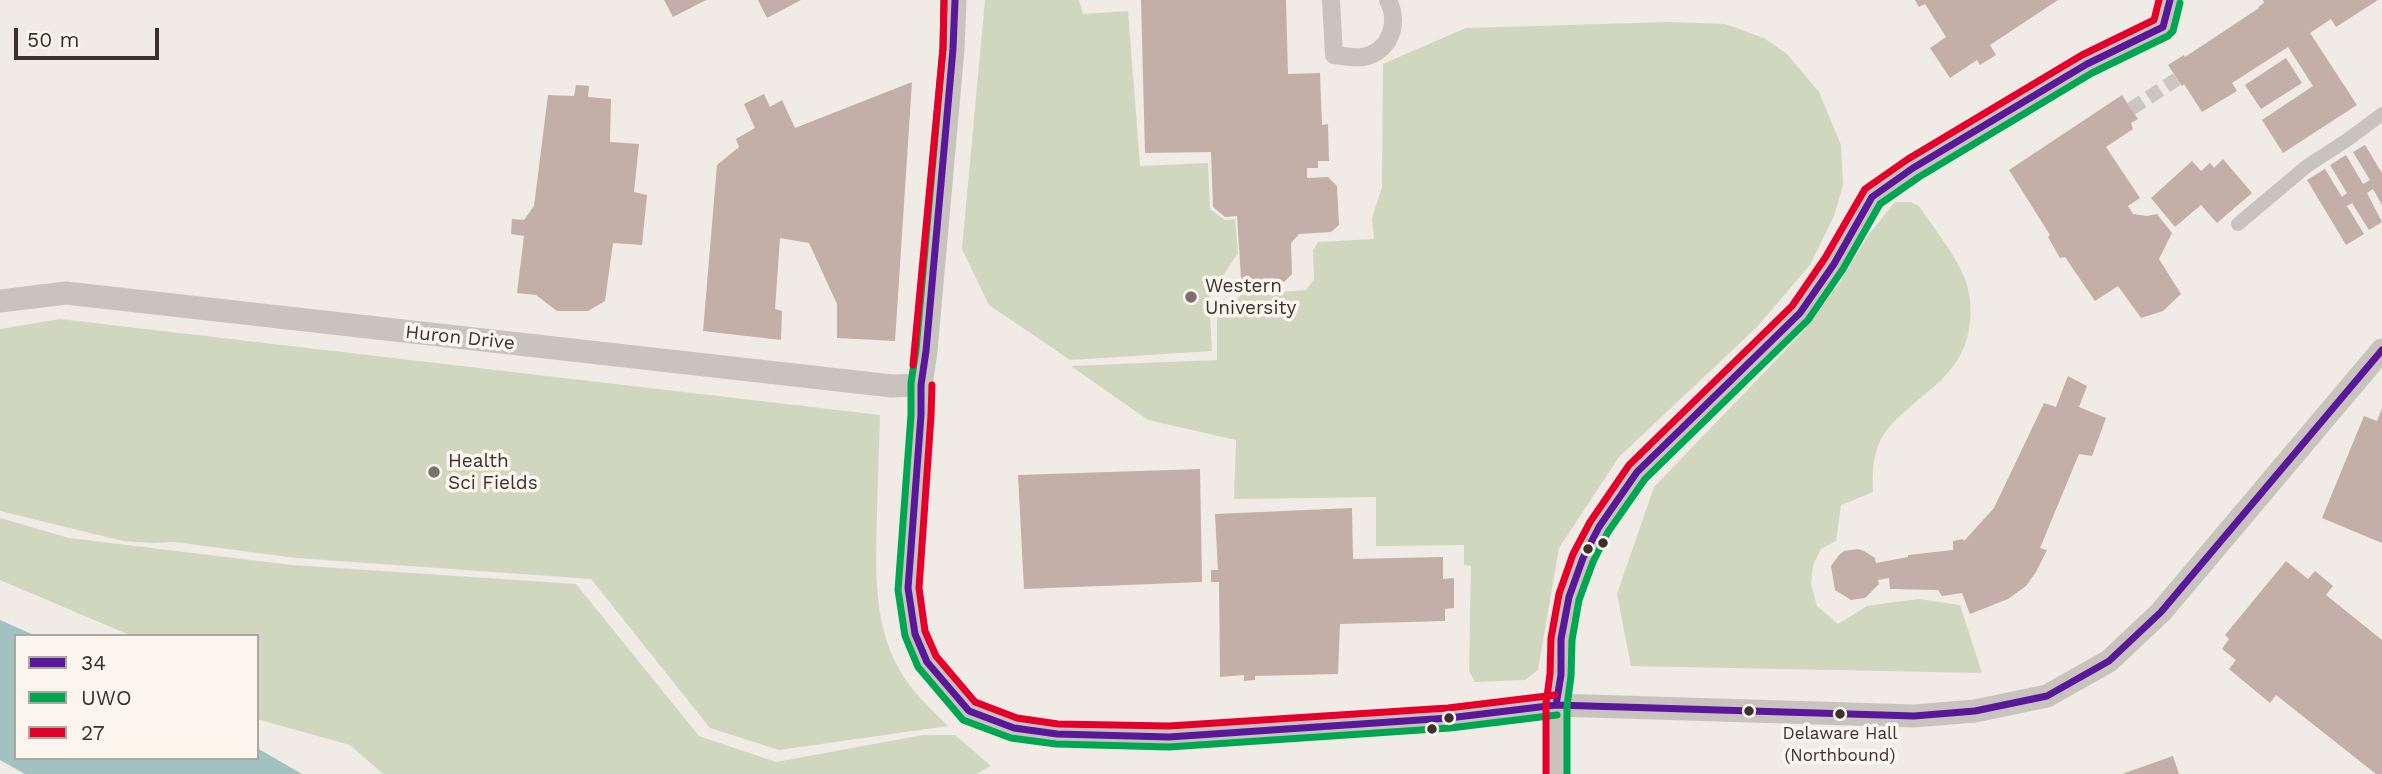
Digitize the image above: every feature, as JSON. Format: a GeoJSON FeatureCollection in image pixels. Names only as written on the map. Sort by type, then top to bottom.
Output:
{"type":"FeatureCollection","features":[{"type":"Feature","properties":{"kind":"street"},"geometry":{"type":"LineString","coordinates":[[955,0],[921,384],[908,588],[915,634],[927,662],[969,711],[1014,728],[1057,734],[1169,737],[1449,719],[1556,705],[1914,716],[1975,711],[2047,696],[2109,660],[2161,612],[2382,350]]}},
{"type":"Feature","properties":{"kind":"street"},"geometry":{"type":"LineString","coordinates":[[1331,0],[1334,55],[1352,57],[1373,53],[1388,42],[1394,21],[1388,0]]}},
{"type":"Feature","properties":{"kind":"street"},"geometry":{"type":"LineString","coordinates":[[1557,774],[1556,705],[1561,676],[1561,639],[1569,597],[1583,558],[1599,527],[1637,472],[1800,313],[1834,264],[1871,197],[1913,168],[2088,64],[2163,27],[2170,3]]}},
{"type":"Feature","properties":{"kind":"street"},"geometry":{"type":"LineString","coordinates":[[2238,224],[2307,166],[2382,114]]}},
{"type":"Feature","properties":{"kind":"street","name":"Huron Drive"},"geometry":{"type":"LineString","coordinates":[[0,301],[66,293],[878,385],[921,384]]}},
{"type":"Feature","properties":{"kind":"green space"},"geometry":{"type":"Polygon","coordinates":[[[985,0],[1079,0],[1083,14],[1128,11],[1140,166],[1208,163],[1210,209],[1225,220],[1235,219],[1238,253],[1209,297],[1212,351],[1070,360],[989,305],[962,249],[985,0]]]}},
{"type":"Feature","properties":{"kind":"green space"},"geometry":{"type":"Polygon","coordinates":[[[1671,22],[1725,24],[1764,38],[1787,54],[1819,92],[1841,145],[1843,185],[1834,216],[1810,265],[1757,327],[1619,457],[1559,548],[1538,670],[1525,680],[1475,682],[1469,671],[1471,566],[1464,565],[1464,545],[1376,546],[1376,497],[1234,499],[1236,440],[1148,420],[1071,366],[1217,360],[1217,305],[1236,302],[1240,295],[1306,290],[1314,279],[1313,250],[1318,242],[1374,239],[1372,218],[1382,187],[1383,64],[1466,28],[1671,22]]]}},
{"type":"Feature","properties":{"kind":"green space"},"geometry":{"type":"Polygon","coordinates":[[[1895,202],[1911,202],[1919,206],[1961,270],[1970,302],[1967,338],[1962,352],[1946,375],[1902,414],[1883,436],[1875,458],[1873,492],[1841,505],[1836,541],[1821,549],[1813,565],[1811,584],[1817,606],[1838,624],[1867,606],[1918,599],[1960,605],[1982,673],[1631,666],[1617,594],[1654,487],[1803,332],[1838,285],[1870,233],[1895,202]]]}},
{"type":"Feature","properties":{"kind":"green space","name":"Health Sci Fields"},"geometry":{"type":"Polygon","coordinates":[[[60,319],[880,415],[876,572],[884,632],[890,651],[909,685],[948,726],[779,750],[710,728],[591,579],[297,558],[174,542],[123,541],[0,511],[0,329],[60,319]]]}},
{"type":"Feature","properties":{"kind":"green space"},"geometry":{"type":"Polygon","coordinates":[[[0,518],[69,538],[292,565],[576,584],[699,736],[776,762],[923,735],[955,735],[991,766],[976,774],[383,774],[350,745],[259,720],[259,634],[127,634],[0,580],[0,518]]]}},
{"type":"Feature","properties":{"kind":"water"},"geometry":{"type":"Polygon","coordinates":[[[0,620],[32,634],[14,634],[14,760],[259,760],[259,749],[302,774],[25,774],[0,760],[0,620]]]}},
{"type":"Feature","properties":{"kind":"building"},"geometry":{"type":"Polygon","coordinates":[[[664,0],[706,0],[673,17],[664,0]]]}},
{"type":"Feature","properties":{"kind":"building"},"geometry":{"type":"Polygon","coordinates":[[[758,0],[801,0],[767,18],[758,0]]]}},
{"type":"Feature","properties":{"kind":"building"},"geometry":{"type":"Polygon","coordinates":[[[1141,0],[1286,0],[1288,74],[1320,73],[1322,125],[1328,124],[1329,161],[1318,161],[1318,168],[1307,168],[1307,178],[1328,177],[1337,186],[1339,225],[1331,232],[1299,234],[1291,243],[1292,274],[1284,282],[1248,284],[1241,278],[1237,216],[1225,217],[1213,207],[1211,152],[1145,153],[1141,0]]]}},
{"type":"Feature","properties":{"kind":"building"},"geometry":{"type":"Polygon","coordinates":[[[1915,0],[2058,0],[1990,45],[1996,55],[1980,65],[1977,60],[1950,78],[1930,48],[1946,37],[1925,4],[1919,7],[1915,0]]]}},
{"type":"Feature","properties":{"kind":"building"},"geometry":{"type":"Polygon","coordinates":[[[2263,0],[2378,0],[2336,27],[2331,19],[2310,33],[2357,105],[2283,153],[2262,120],[2313,86],[2288,47],[2232,83],[2237,91],[2202,112],[2168,65],[2184,55],[2185,57],[2259,8],[2264,3],[2263,0]]]}},
{"type":"Feature","properties":{"kind":"building"},"geometry":{"type":"Polygon","coordinates":[[[2286,58],[2302,83],[2261,109],[2245,85],[2286,58]]]}},
{"type":"Feature","properties":{"kind":"building"},"geometry":{"type":"Polygon","coordinates":[[[912,82],[895,341],[837,338],[837,304],[809,243],[780,238],[775,309],[782,311],[781,340],[703,331],[717,165],[739,147],[736,139],[755,128],[744,104],[764,94],[770,107],[782,100],[795,128],[912,82]]]}},
{"type":"Feature","properties":{"kind":"building"},"geometry":{"type":"Polygon","coordinates":[[[576,85],[589,86],[588,97],[611,99],[610,142],[639,144],[634,192],[647,195],[642,245],[613,243],[605,301],[588,311],[557,311],[536,295],[517,293],[524,236],[511,234],[512,219],[524,220],[534,206],[548,95],[574,96],[576,85]]]}},
{"type":"Feature","properties":{"kind":"building"},"geometry":{"type":"Polygon","coordinates":[[[2122,95],[2138,119],[2131,123],[2133,129],[2106,147],[2140,198],[2128,206],[2133,214],[2157,214],[2172,233],[2159,259],[2181,294],[2163,311],[2141,318],[2118,286],[2095,301],[2065,257],[2060,258],[2048,237],[2050,235],[2009,170],[2122,95]]]}},
{"type":"Feature","properties":{"kind":"building"},"geometry":{"type":"Polygon","coordinates":[[[2365,145],[2382,173],[2382,205],[2373,189],[2367,193],[2382,222],[2369,230],[2352,203],[2347,206],[2364,234],[2346,245],[2307,180],[2325,169],[2342,197],[2347,193],[2330,165],[2346,155],[2363,184],[2370,180],[2353,152],[2365,145]]]}},
{"type":"Feature","properties":{"kind":"building"},"geometry":{"type":"Polygon","coordinates":[[[2223,159],[2252,193],[2217,223],[2201,205],[2175,227],[2151,198],[2192,161],[2201,171],[2210,163],[2214,168],[2223,159]]]}},
{"type":"Feature","properties":{"kind":"building"},"geometry":{"type":"Polygon","coordinates":[[[2068,376],[2087,386],[2079,407],[2106,418],[2092,456],[2079,454],[2040,548],[2047,550],[2026,586],[2008,599],[1970,614],[1962,593],[1942,596],[1938,590],[1890,589],[1889,578],[1878,580],[1879,584],[1865,598],[1851,600],[1835,590],[1831,566],[1844,551],[1864,551],[1875,558],[1876,563],[1908,555],[1953,550],[1953,541],[1964,541],[1994,508],[2044,403],[2056,407],[2068,376]]]}},
{"type":"Feature","properties":{"kind":"building"},"geometry":{"type":"Polygon","coordinates":[[[2382,408],[2382,543],[2322,518],[2364,416],[2377,421],[2382,408]]]}},
{"type":"Feature","properties":{"kind":"building"},"geometry":{"type":"Polygon","coordinates":[[[1200,469],[1202,582],[1024,589],[1018,475],[1200,469]]]}},
{"type":"Feature","properties":{"kind":"building"},"geometry":{"type":"Polygon","coordinates":[[[1352,508],[1353,559],[1443,557],[1443,579],[1454,578],[1454,608],[1445,609],[1445,621],[1340,624],[1338,674],[1255,676],[1255,680],[1244,681],[1244,675],[1220,677],[1219,582],[1211,582],[1211,570],[1218,570],[1215,514],[1352,508]]]}},
{"type":"Feature","properties":{"kind":"building"},"geometry":{"type":"Polygon","coordinates":[[[2286,561],[2308,579],[2315,571],[2333,586],[2326,595],[2382,640],[2382,774],[2376,774],[2276,695],[2270,703],[2229,669],[2236,660],[2222,649],[2229,639],[2225,635],[2286,561]]]}},
{"type":"Feature","properties":{"kind":"building"},"geometry":{"type":"Polygon","coordinates":[[[2173,756],[2179,774],[2122,774],[2173,756]]]}},
{"type":"Feature","properties":{"kind":"tunnel"},"geometry":{"type":"LineString","coordinates":[[2131,109],[2177,79]]}},
{"type":"Feature","properties":{"kind":"transit line","name":"UWO"},"geometry":{"type":"LineString","coordinates":[[944,0],[943,48],[911,383],[898,590],[905,636],[918,667],[963,720],[1011,738],[1056,744],[1169,747],[1450,728],[1557,715]]}},
{"type":"Feature","properties":{"kind":"transit line","name":"27"},"geometry":{"type":"LineString","coordinates":[[913,365],[943,48],[944,0]]}},
{"type":"Feature","properties":{"kind":"transit line","name":"34"},"geometry":{"type":"LineString","coordinates":[[955,0],[953,49],[921,385],[908,588],[915,634],[927,662],[969,711],[1014,728],[1057,734],[1169,737],[1449,718],[1556,705],[1914,716],[1975,711],[2047,696],[2109,661],[2161,612],[2382,350]]}},
{"type":"Feature","properties":{"kind":"transit line","name":"27"},"geometry":{"type":"LineString","coordinates":[[1546,774],[1546,704],[1551,638],[1559,594],[1573,554],[1590,522],[1629,465],[1792,306],[1825,258],[1865,189],[1908,159],[2082,55],[2154,20],[2159,0]]}},
{"type":"Feature","properties":{"kind":"transit line","name":"34"},"geometry":{"type":"LineString","coordinates":[[1556,705],[1561,675],[1561,639],[1569,597],[1583,558],[1599,527],[1637,472],[1800,313],[1834,264],[1872,197],[1913,168],[2087,64],[2163,27],[2170,0]]}},
{"type":"Feature","properties":{"kind":"transit line","name":"UWO"},"geometry":{"type":"LineString","coordinates":[[1567,774],[1567,706],[1572,640],[1579,600],[1608,532],[1645,479],[1808,320],[1843,269],[1880,204],[1919,177],[2092,73],[2168,36],[2173,31],[2180,3]]}},
{"type":"Feature","properties":{"kind":"transit line","name":"27"},"geometry":{"type":"LineString","coordinates":[[932,385],[919,588],[925,631],[936,656],[975,702],[1017,718],[1058,724],[1169,726],[1448,708],[1555,695]]}},
{"type":"Feature","properties":{"kind":"place","name":"Western University"},"geometry":{"type":"Point","coordinates":[1191,297]}},
{"type":"Feature","properties":{"kind":"place","name":"Health Sci Fields"},"geometry":{"type":"Point","coordinates":[434,472]}},
{"type":"Feature","properties":{"kind":"place","name":"Delaware Hall (Northbound)"},"geometry":{"type":"Point","coordinates":[1840,714]}}]}
